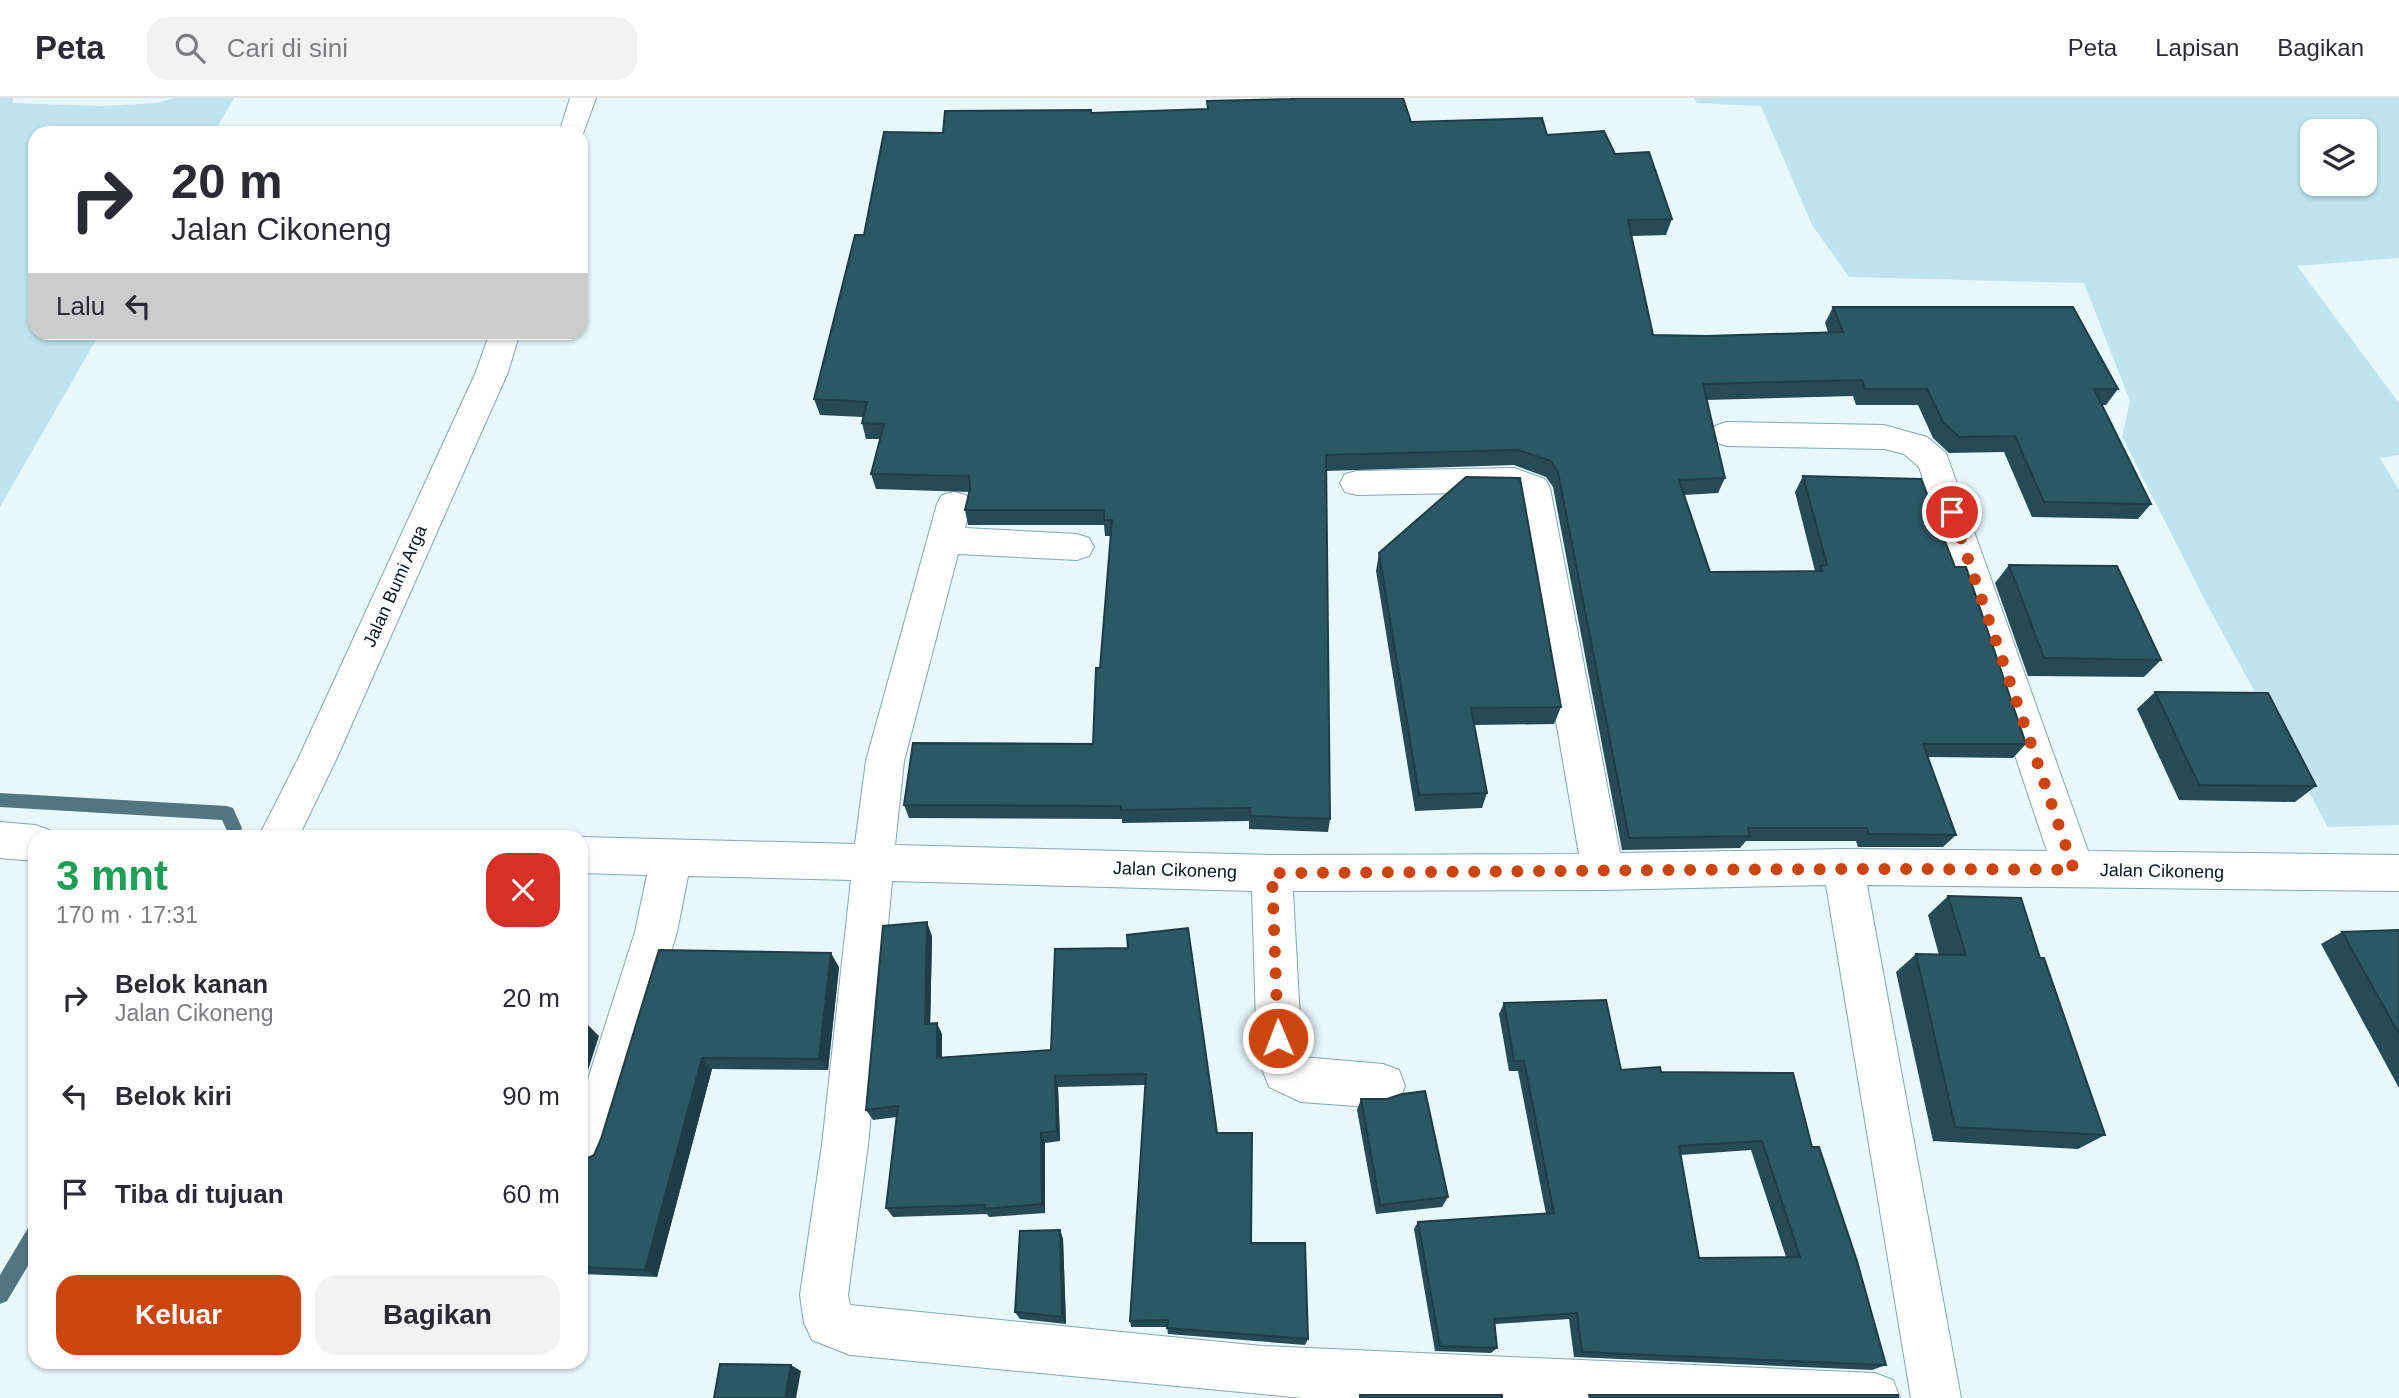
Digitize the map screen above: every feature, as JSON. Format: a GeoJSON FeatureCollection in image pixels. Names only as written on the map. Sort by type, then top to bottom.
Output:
{"type":"FeatureCollection","features":[{"type":"Feature","properties":{"kind":"street"},"geometry":{"type":"LineString","coordinates":[[574,126],[583,98]]}},
{"type":"Feature","properties":{"kind":"street","name":"Jalan Bumi Arga"},"geometry":{"type":"LineString","coordinates":[[282,830],[316,762],[492,372],[502,340]]}},
{"type":"Feature","properties":{"kind":"street"},"geometry":{"type":"LineString","coordinates":[[1726,435],[1884,437],[1915,445],[1934,461],[2074,870]]}},
{"type":"Feature","properties":{"kind":"street"},"geometry":{"type":"LineString","coordinates":[[1357,483],[1514,480],[1533,488],[1603,872]]}},
{"type":"Feature","properties":{"kind":"street"},"geometry":{"type":"LineString","coordinates":[[954,504],[885,761],[845,1145],[824,1295],[829,1323],[850,1330],[1262,1371],[1875,1398]]}},
{"type":"Feature","properties":{"kind":"street"},"geometry":{"type":"LineString","coordinates":[[945,540],[1077,547]]}},
{"type":"Feature","properties":{"kind":"street"},"geometry":{"type":"LineString","coordinates":[[0,841],[28,843]]}},
{"type":"Feature","properties":{"kind":"street","name":"Jalan Cikoneng"},"geometry":{"type":"LineString","coordinates":[[588,855],[671,860],[873,862],[1272,873],[1603,872],[1843,867],[2399,873]]}},
{"type":"Feature","properties":{"kind":"street"},"geometry":{"type":"LineString","coordinates":[[589,1147],[656,932],[671,860]]}},
{"type":"Feature","properties":{"kind":"street"},"geometry":{"type":"LineString","coordinates":[[1843,867],[1936,1398]]}},
{"type":"Feature","properties":{"kind":"street"},"geometry":{"type":"LineString","coordinates":[[1272,873],[1278,1038],[1282,1067],[1291,1076],[1301,1080],[1383,1086]]}},
{"type":"Feature","properties":{"kind":"shaded area"},"geometry":{"type":"Polygon","coordinates":[[[0,98],[13,98],[13,103],[103,106],[156,103],[174,98],[234,98],[218,126],[28,126],[28,340],[96,340],[0,507],[0,98]]]}},
{"type":"Feature","properties":{"kind":"shaded area"},"geometry":{"type":"Polygon","coordinates":[[[1694,98],[2399,98],[2399,258],[2297,266],[2399,403],[2399,455],[2380,458],[2399,490],[2399,825],[2328,827],[2208,606],[2122,437],[2130,401],[2084,283],[1849,277],[1812,225],[1761,106],[1697,103],[1694,98]]]}},
{"type":"Feature","properties":{"kind":"building"},"geometry":{"type":"Polygon","coordinates":[[[1403,98],[1411,122],[1542,118],[1547,135],[1604,131],[1615,154],[1649,152],[1672,219],[1628,220],[1653,335],[1843,332],[1833,307],[2073,307],[2118,389],[2094,389],[2151,504],[2044,502],[2015,436],[1959,437],[1943,422],[1927,389],[1865,389],[1862,380],[1703,384],[1725,478],[1679,480],[1710,572],[1823,571],[1820,566],[1827,565],[1803,476],[1921,479],[1955,567],[1966,567],[2026,744],[1923,744],[1956,835],[1869,834],[1867,828],[1748,828],[1750,836],[1629,838],[1558,472],[1551,461],[1518,450],[1326,455],[1330,819],[1250,816],[1250,808],[1121,810],[1121,806],[904,805],[913,743],[1093,744],[1096,668],[1100,668],[1112,520],[1104,520],[1104,510],[965,510],[970,489],[969,476],[871,474],[884,424],[862,423],[867,402],[814,399],[855,235],[864,235],[884,132],[943,133],[945,111],[1091,110],[1091,113],[1208,109],[1207,101],[1403,98]]]}},
{"type":"Feature","properties":{"kind":"building"},"geometry":{"type":"Polygon","coordinates":[[[1466,477],[1520,478],[1561,707],[1471,708],[1487,793],[1419,795],[1379,553],[1466,477]]]}},
{"type":"Feature","properties":{"kind":"building"},"geometry":{"type":"Polygon","coordinates":[[[2009,565],[2117,566],[2161,660],[2044,658],[2009,565]]]}},
{"type":"Feature","properties":{"kind":"building"},"geometry":{"type":"Polygon","coordinates":[[[2155,692],[2268,693],[2316,786],[2199,785],[2155,692]]]}},
{"type":"Feature","properties":{"kind":"building"},"geometry":{"type":"Polygon","coordinates":[[[1948,896],[2021,898],[2040,958],[2044,958],[2105,1135],[1955,1127],[1916,954],[1966,955],[1948,896]]]}},
{"type":"Feature","properties":{"kind":"building"},"geometry":{"type":"Polygon","coordinates":[[[927,922],[925,1024],[937,1023],[937,1058],[1051,1050],[1055,949],[1128,948],[1127,935],[1188,928],[1217,1133],[1252,1133],[1251,1243],[1305,1243],[1308,1339],[1167,1328],[1168,1320],[1130,1321],[1146,1074],[1055,1076],[1057,1131],[1041,1133],[1042,1204],[984,1209],[985,1205],[886,1208],[898,1106],[866,1110],[883,926],[927,922]]]}},
{"type":"Feature","properties":{"kind":"building"},"geometry":{"type":"Polygon","coordinates":[[[2399,930],[2399,1034],[2342,932],[2399,930]]]}},
{"type":"Feature","properties":{"kind":"building"},"geometry":{"type":"Polygon","coordinates":[[[659,950],[831,953],[819,1059],[702,1058],[645,1270],[588,1267],[588,1158],[594,1155],[659,950]]]}},
{"type":"Feature","properties":{"kind":"building"},"geometry":{"type":"Polygon","coordinates":[[[1606,1000],[1621,1070],[1660,1067],[1661,1072],[1793,1073],[1812,1147],[1819,1147],[1857,1261],[1886,1365],[1582,1352],[1577,1313],[1494,1319],[1497,1348],[1440,1346],[1418,1222],[1554,1213],[1524,1061],[1514,1061],[1504,1003],[1606,1000]],[[1762,1141],[1679,1146],[1699,1258],[1800,1257],[1762,1141]]]}},
{"type":"Feature","properties":{"kind":"building"},"geometry":{"type":"Polygon","coordinates":[[[1425,1091],[1448,1197],[1380,1205],[1361,1099],[1387,1099],[1425,1091]]]}},
{"type":"Feature","properties":{"kind":"building"},"geometry":{"type":"Polygon","coordinates":[[[1060,1230],[1062,1317],[1015,1312],[1020,1231],[1060,1230]]]}},
{"type":"Feature","properties":{"kind":"building"},"geometry":{"type":"Polygon","coordinates":[[[720,1364],[791,1365],[785,1398],[714,1398],[720,1364]]]}},
{"type":"Feature","properties":{"kind":"building"},"geometry":{"type":"Polygon","coordinates":[[[1360,1395],[1502,1395],[1502,1398],[1360,1398],[1360,1395]]]}},
{"type":"Feature","properties":{"kind":"building"},"geometry":{"type":"Polygon","coordinates":[[[1589,1395],[1898,1395],[1898,1398],[1590,1398],[1589,1395]]]}},
{"type":"Feature","properties":{"kind":"waterway"},"geometry":{"type":"LineString","coordinates":[[0,800],[227,813],[234,828]]}},
{"type":"Feature","properties":{"kind":"waterway"},"geometry":{"type":"LineString","coordinates":[[0,1294],[28,1247]]}},
{"type":"Feature","properties":{"kind":"route"},"geometry":{"type":"LineString","coordinates":[[1278,1038],[1272,873],[1603,872],[1843,867],[2074,870],[1952,512]]}}]}
